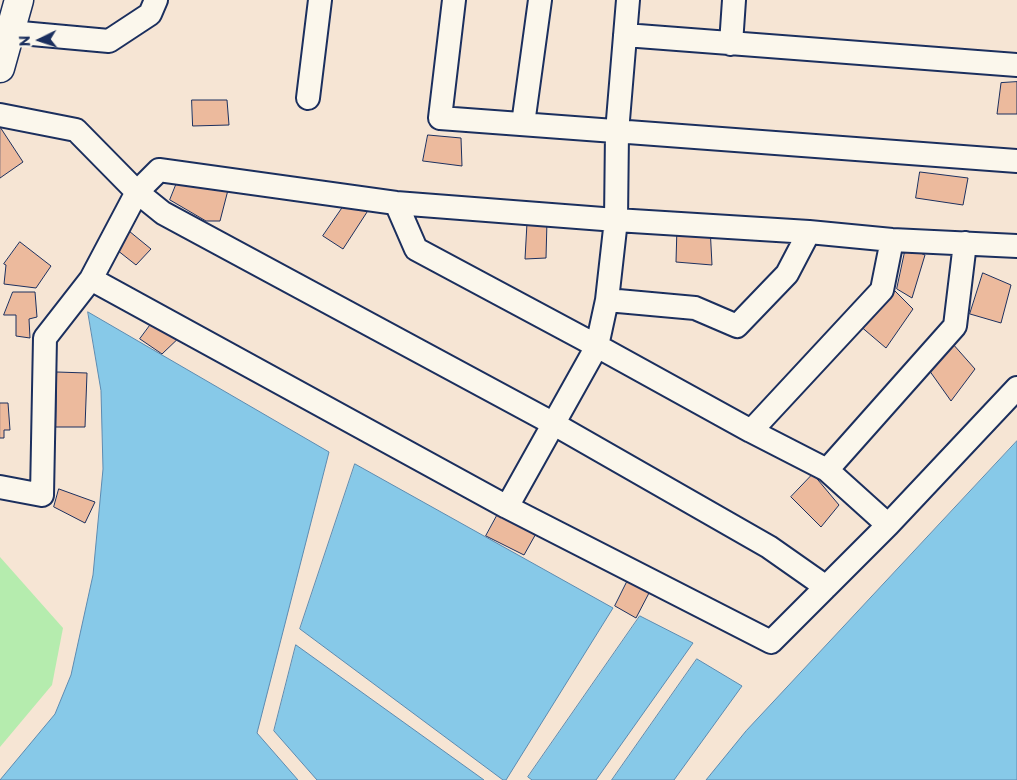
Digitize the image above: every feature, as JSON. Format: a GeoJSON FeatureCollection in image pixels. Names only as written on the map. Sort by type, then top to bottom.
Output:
{"type":"FeatureCollection","features":[{"type":"Feature","properties":{"kind":"main road"},"geometry":{"type":"LineString","coordinates":[[0,68],[18,0]]}},
{"type":"Feature","properties":{"kind":"street"},"geometry":{"type":"LineString","coordinates":[[10,32],[109,41],[150,14],[156,0]]}},
{"type":"Feature","properties":{"kind":"street"},"geometry":{"type":"LineString","coordinates":[[308,98],[320,0]]}},
{"type":"Feature","properties":{"kind":"street"},"geometry":{"type":"LineString","coordinates":[[454,0],[440,118],[1017,161]]}},
{"type":"Feature","properties":{"kind":"street"},"geometry":{"type":"LineString","coordinates":[[523,124],[540,0]]}},
{"type":"Feature","properties":{"kind":"street"},"geometry":{"type":"LineString","coordinates":[[507,507],[597,346],[607,300],[616,220],[617,132],[628,0]]}},
{"type":"Feature","properties":{"kind":"street"},"geometry":{"type":"LineString","coordinates":[[731,44],[734,0]]}},
{"type":"Feature","properties":{"kind":"street"},"geometry":{"type":"LineString","coordinates":[[625,35],[1017,65]]}},
{"type":"Feature","properties":{"kind":"street"},"geometry":{"type":"LineString","coordinates":[[0,115],[76,130],[137,192],[163,213],[554,424],[769,547],[826,588]]}},
{"type":"Feature","properties":{"kind":"street"},"geometry":{"type":"LineString","coordinates":[[0,487],[42,495],[45,338],[91,279],[137,192],[159,170],[396,203],[616,220],[809,232],[892,240],[1017,246]]}},
{"type":"Feature","properties":{"kind":"street"},"geometry":{"type":"LineString","coordinates":[[396,203],[416,249],[751,431],[827,470],[888,524]]}},
{"type":"Feature","properties":{"kind":"street"},"geometry":{"type":"LineString","coordinates":[[607,300],[695,308],[738,326],[787,274],[809,232]]}},
{"type":"Feature","properties":{"kind":"street"},"geometry":{"type":"LineString","coordinates":[[751,431],[882,290],[892,240]]}},
{"type":"Feature","properties":{"kind":"street"},"geometry":{"type":"LineString","coordinates":[[827,470],[955,326],[965,243]]}},
{"type":"Feature","properties":{"kind":"street"},"geometry":{"type":"LineString","coordinates":[[91,279],[507,507],[771,642],[888,524],[1017,388]]}},
{"type":"Feature","properties":{"kind":"green space"},"geometry":{"type":"Polygon","coordinates":[[[0,557],[63,628],[52,685],[0,747],[0,557]]]}},
{"type":"Feature","properties":{"kind":"water"},"geometry":{"type":"Polygon","coordinates":[[[88,312],[329,452],[257,733],[298,780],[0,780],[55,714],[71,675],[93,575],[103,469],[101,391],[88,312]]]}},
{"type":"Feature","properties":{"kind":"water"},"geometry":{"type":"Polygon","coordinates":[[[1017,441],[1017,780],[706,780],[746,731],[1017,441]]]}},
{"type":"Feature","properties":{"kind":"water"},"geometry":{"type":"Polygon","coordinates":[[[355,464],[613,608],[506,780],[503,780],[300,629],[355,464]]]}},
{"type":"Feature","properties":{"kind":"water"},"geometry":{"type":"Polygon","coordinates":[[[640,616],[693,643],[596,780],[532,780],[528,777],[640,616]]]}},
{"type":"Feature","properties":{"kind":"water"},"geometry":{"type":"Polygon","coordinates":[[[296,645],[484,780],[317,780],[274,731],[296,645]]]}},
{"type":"Feature","properties":{"kind":"water"},"geometry":{"type":"Polygon","coordinates":[[[697,659],[742,686],[674,780],[612,780],[697,659]]]}},
{"type":"Feature","properties":{"kind":"building"},"geometry":{"type":"Polygon","coordinates":[[[1017,82],[1017,114],[997,114],[1001,83],[1017,82]]]}},
{"type":"Feature","properties":{"kind":"building"},"geometry":{"type":"Polygon","coordinates":[[[192,100],[227,100],[229,125],[193,126],[192,100]]]}},
{"type":"Feature","properties":{"kind":"building"},"geometry":{"type":"Polygon","coordinates":[[[0,127],[23,162],[0,178],[0,127]]]}},
{"type":"Feature","properties":{"kind":"building"},"geometry":{"type":"Polygon","coordinates":[[[428,135],[461,138],[462,166],[423,161],[428,135]]]}},
{"type":"Feature","properties":{"kind":"building"},"geometry":{"type":"Polygon","coordinates":[[[920,172],[968,178],[963,205],[916,198],[920,172]]]}},
{"type":"Feature","properties":{"kind":"building"},"geometry":{"type":"Polygon","coordinates":[[[178,180],[228,190],[220,221],[206,221],[170,200],[178,180]]]}},
{"type":"Feature","properties":{"kind":"building"},"geometry":{"type":"Polygon","coordinates":[[[345,204],[369,209],[343,249],[323,236],[345,204]]]}},
{"type":"Feature","properties":{"kind":"building"},"geometry":{"type":"Polygon","coordinates":[[[547,221],[546,258],[525,259],[527,223],[547,221]]]}},
{"type":"Feature","properties":{"kind":"building"},"geometry":{"type":"Polygon","coordinates":[[[710,226],[712,265],[676,262],[677,227],[710,226]]]}},
{"type":"Feature","properties":{"kind":"building"},"geometry":{"type":"Polygon","coordinates":[[[129,231],[151,249],[136,265],[117,250],[129,231]]]}},
{"type":"Feature","properties":{"kind":"building"},"geometry":{"type":"Polygon","coordinates":[[[20,242],[51,266],[36,288],[4,284],[6,265],[4,264],[20,242]]]}},
{"type":"Feature","properties":{"kind":"building"},"geometry":{"type":"Polygon","coordinates":[[[906,247],[925,255],[912,298],[897,289],[906,247]]]}},
{"type":"Feature","properties":{"kind":"building"},"geometry":{"type":"Polygon","coordinates":[[[983,273],[1011,285],[1001,323],[970,314],[983,273]]]}},
{"type":"Feature","properties":{"kind":"building"},"geometry":{"type":"Polygon","coordinates":[[[890,286],[913,309],[886,348],[859,325],[890,286]]]}},
{"type":"Feature","properties":{"kind":"building"},"geometry":{"type":"Polygon","coordinates":[[[13,292],[35,292],[37,317],[29,319],[30,338],[16,336],[16,315],[4,315],[13,292]]]}},
{"type":"Feature","properties":{"kind":"building"},"geometry":{"type":"Polygon","coordinates":[[[157,316],[185,332],[162,354],[140,339],[157,316]]]}},
{"type":"Feature","properties":{"kind":"building"},"geometry":{"type":"Polygon","coordinates":[[[952,343],[975,369],[951,401],[929,370],[952,343]]]}},
{"type":"Feature","properties":{"kind":"building"},"geometry":{"type":"Polygon","coordinates":[[[57,372],[87,373],[85,427],[56,427],[57,372]]]}},
{"type":"Feature","properties":{"kind":"building"},"geometry":{"type":"Polygon","coordinates":[[[0,403],[8,403],[10,430],[4,430],[4,438],[0,438],[0,403]]]}},
{"type":"Feature","properties":{"kind":"building"},"geometry":{"type":"Polygon","coordinates":[[[813,474],[839,505],[821,527],[791,497],[813,474]]]}},
{"type":"Feature","properties":{"kind":"building"},"geometry":{"type":"Polygon","coordinates":[[[59,489],[95,502],[85,523],[54,507],[59,489]]]}},
{"type":"Feature","properties":{"kind":"building"},"geometry":{"type":"Polygon","coordinates":[[[499,512],[538,530],[524,555],[486,536],[499,512]]]}},
{"type":"Feature","properties":{"kind":"building"},"geometry":{"type":"Polygon","coordinates":[[[628,580],[649,593],[636,618],[615,606],[628,580]]]}}]}
